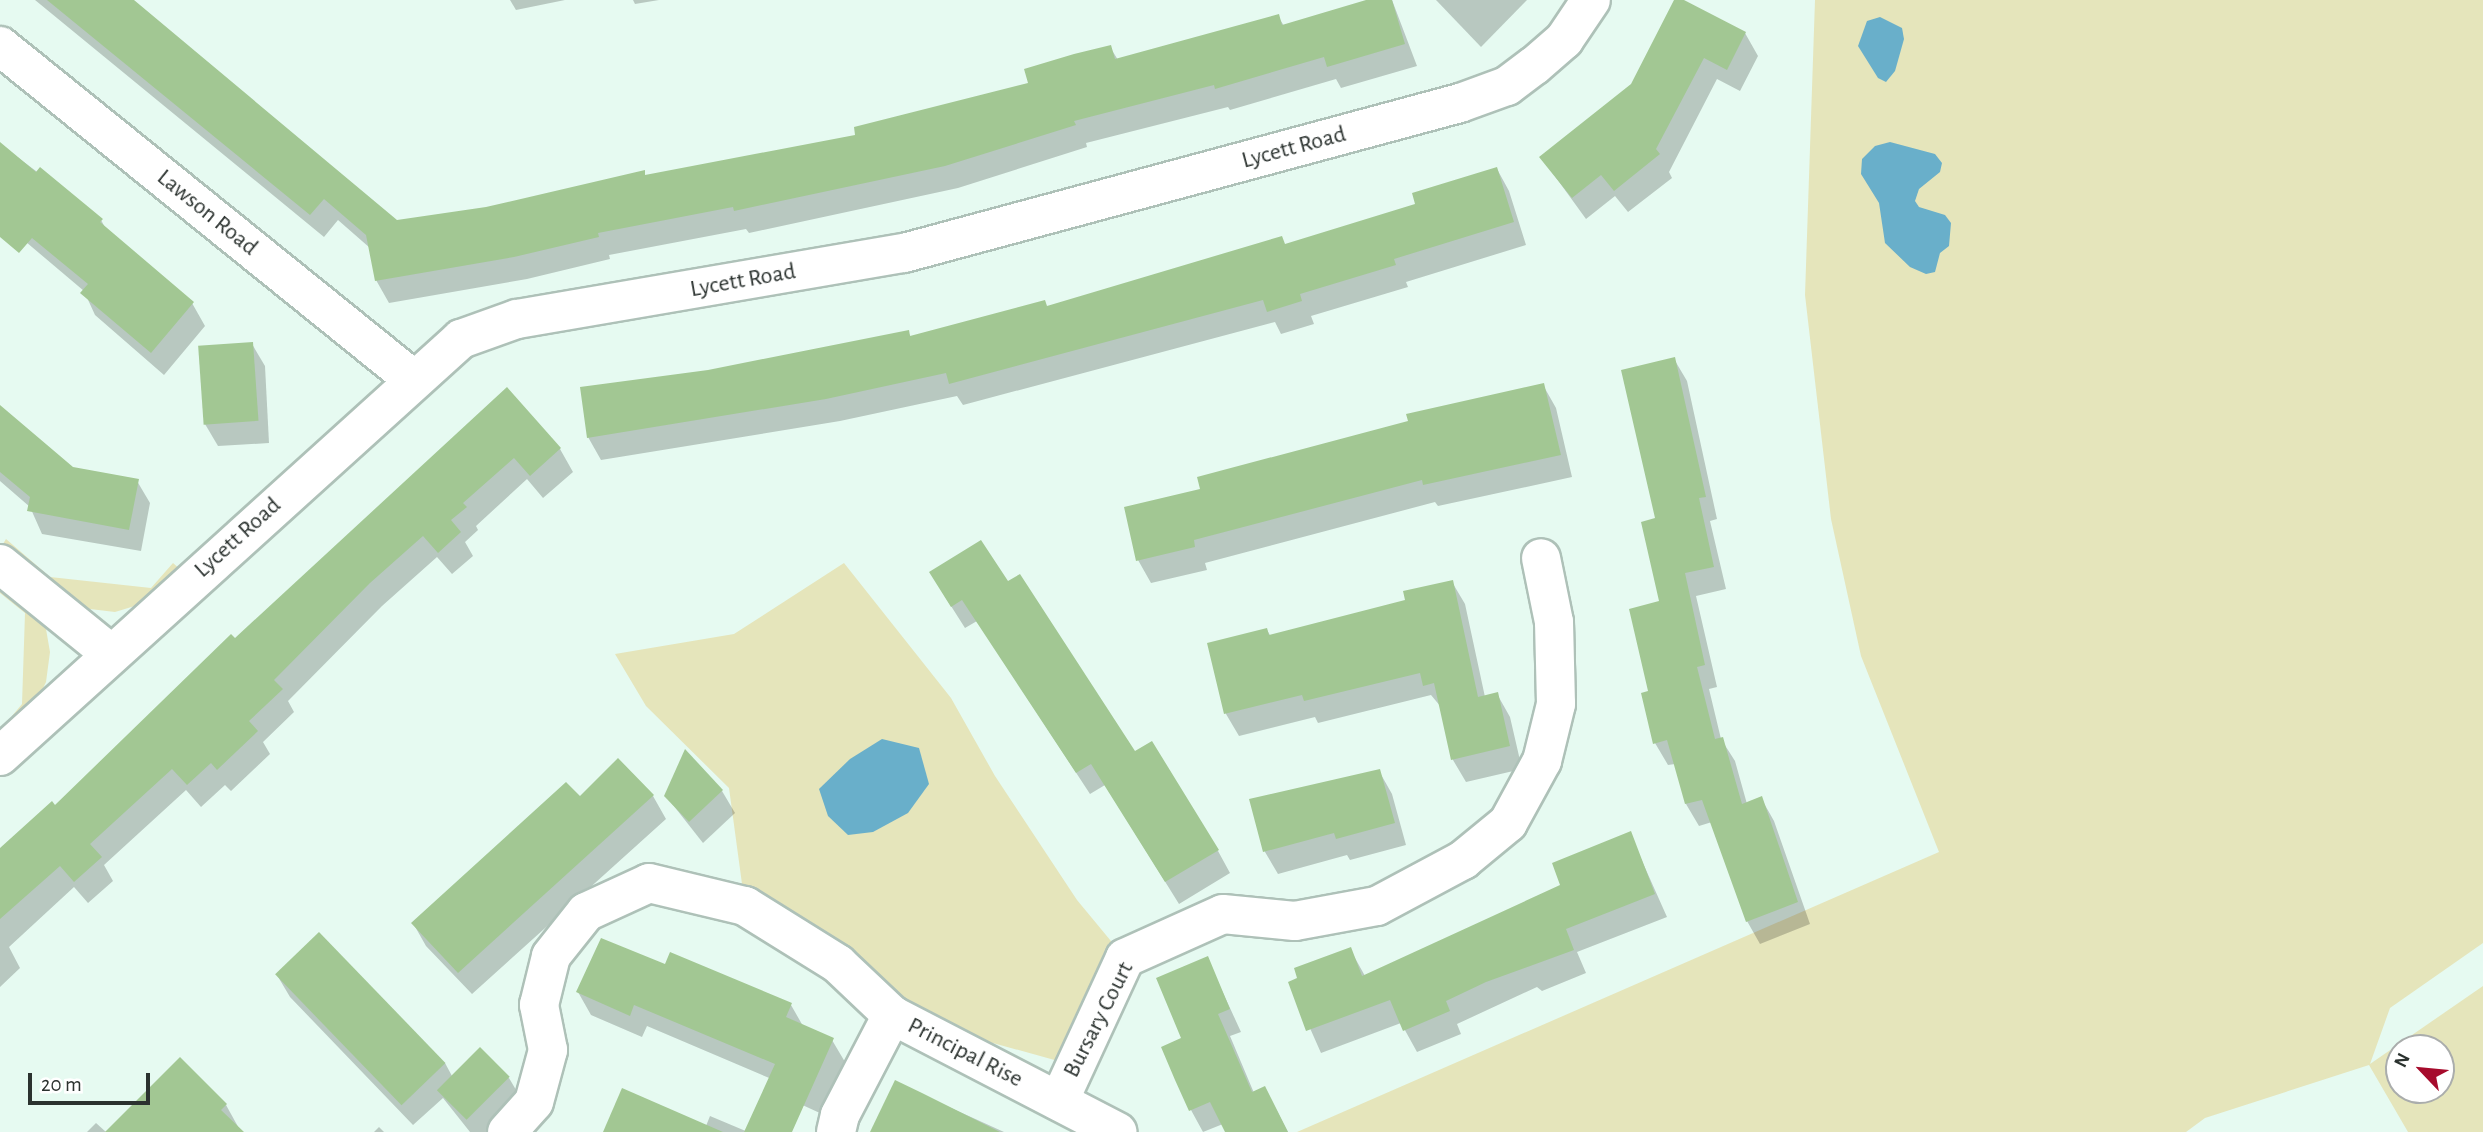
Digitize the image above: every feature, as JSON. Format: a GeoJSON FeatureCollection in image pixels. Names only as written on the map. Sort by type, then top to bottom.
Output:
{"type":"FeatureCollection","features":[{"type":"Feature","properties":{"kind":"street","name":"Lycett Road"},"geometry":{"type":"LineString","coordinates":[[0,756],[110,653],[414,380],[461,339],[488,326],[904,253],[1460,103],[1507,86],[1534,66],[1564,40],[1591,0]]}},
{"type":"Feature","properties":{"kind":"street","name":"Lawson Road"},"geometry":{"type":"LineString","coordinates":[[0,46],[414,380]]}},
{"type":"Feature","properties":{"kind":"street","name":"Bursary Court"},"geometry":{"type":"LineString","coordinates":[[1059,1101],[1125,958],[1223,914],[1295,921],[1377,906],[1463,860],[1508,823],[1542,761],[1556,704],[1554,622],[1541,558]]}},
{"type":"Feature","properties":{"kind":"street"},"geometry":{"type":"LineString","coordinates":[[0,564],[110,653]]}},
{"type":"Feature","properties":{"kind":"street"},"geometry":{"type":"LineString","coordinates":[[508,1132],[534,1102],[548,1050],[539,1005],[551,956],[586,912],[649,883],[745,906],[838,964],[892,1015]]}},
{"type":"Feature","properties":{"kind":"street","name":"Principal Rise"},"geometry":{"type":"LineString","coordinates":[[836,1132],[840,1115],[892,1015],[1118,1132]]}},
{"type":"Feature","properties":{"kind":"green space"},"geometry":{"type":"Polygon","coordinates":[[[1815,0],[2483,0],[2483,943],[2390,1008],[2370,1064],[2385,1054],[2385,1092],[2369,1065],[2205,1118],[2186,1132],[1297,1132],[1939,852],[1861,656],[1831,519],[1805,295],[1815,0]]]}},
{"type":"Feature","properties":{"kind":"green space"},"geometry":{"type":"Polygon","coordinates":[[[6,539],[50,577],[151,588],[173,563],[182,571],[138,605],[115,612],[90,609],[68,600],[3,544],[6,539]]]}},
{"type":"Feature","properties":{"kind":"green space"},"geometry":{"type":"Polygon","coordinates":[[[844,563],[951,698],[995,776],[1077,900],[1125,958],[1076,1066],[892,1015],[745,906],[729,788],[646,706],[615,654],[734,634],[844,563]]]}},
{"type":"Feature","properties":{"kind":"green space"},"geometry":{"type":"Polygon","coordinates":[[[0,583],[30,607],[46,629],[50,652],[46,682],[34,707],[19,723],[12,716],[22,704],[25,613],[0,593],[0,583]]]}},
{"type":"Feature","properties":{"kind":"green space"},"geometry":{"type":"Polygon","coordinates":[[[2483,986],[2483,1132],[2408,1132],[2392,1104],[2455,1104],[2455,1034],[2413,1034],[2483,986]]]}},
{"type":"Feature","properties":{"kind":"water"},"geometry":{"type":"Polygon","coordinates":[[[1880,17],[1902,28],[1904,39],[1895,71],[1886,82],[1878,78],[1858,46],[1867,21],[1880,17]]]}},
{"type":"Feature","properties":{"kind":"water"},"geometry":{"type":"Polygon","coordinates":[[[1890,142],[1935,154],[1942,163],[1940,172],[1919,189],[1915,201],[1919,207],[1945,215],[1951,223],[1949,246],[1940,253],[1935,272],[1926,274],[1910,267],[1885,243],[1879,203],[1861,174],[1862,159],[1875,146],[1890,142]]]}},
{"type":"Feature","properties":{"kind":"water"},"geometry":{"type":"Polygon","coordinates":[[[882,739],[919,748],[929,784],[908,813],[873,832],[848,835],[828,816],[819,789],[850,759],[882,739]]]}},
{"type":"Feature","properties":{"kind":"building"},"geometry":{"type":"Polygon","coordinates":[[[47,0],[134,0],[397,220],[486,207],[645,170],[645,175],[855,135],[854,127],[1028,83],[1024,69],[1074,54],[1111,45],[1115,59],[1279,14],[1282,25],[1366,0],[1392,0],[1405,44],[1327,67],[1324,57],[1215,89],[1214,85],[1074,121],[1076,125],[945,166],[734,211],[733,207],[598,233],[599,237],[514,257],[375,281],[366,235],[324,199],[310,215],[47,0]]]}},
{"type":"Feature","properties":{"kind":"building"},"geometry":{"type":"Polygon","coordinates":[[[1674,0],[1684,0],[1746,32],[1727,70],[1704,58],[1656,149],[1660,154],[1614,191],[1601,175],[1572,198],[1539,157],[1631,84],[1674,0]]]}},
{"type":"Feature","properties":{"kind":"building"},"geometry":{"type":"Polygon","coordinates":[[[0,142],[36,172],[40,167],[103,219],[100,222],[194,302],[151,353],[80,293],[88,284],[32,238],[19,253],[0,237],[0,142]]]}},
{"type":"Feature","properties":{"kind":"building"},"geometry":{"type":"Polygon","coordinates":[[[1497,167],[1514,222],[1394,259],[1396,265],[1300,294],[1302,301],[1267,312],[1263,300],[949,384],[946,373],[826,399],[587,438],[580,387],[708,370],[909,330],[910,336],[1045,300],[1047,306],[1282,236],[1285,244],[1415,204],[1412,193],[1497,167]]]}},
{"type":"Feature","properties":{"kind":"building"},"geometry":{"type":"Polygon","coordinates":[[[253,342],[259,421],[204,425],[198,346],[253,342]]]}},
{"type":"Feature","properties":{"kind":"building"},"geometry":{"type":"Polygon","coordinates":[[[1675,357],[1706,497],[1699,498],[1714,567],[1685,573],[1705,665],[1697,667],[1715,739],[1723,737],[1742,804],[1762,796],[1798,902],[1746,922],[1702,800],[1685,804],[1667,740],[1653,744],[1641,693],[1648,691],[1629,609],[1659,601],[1641,522],[1655,518],[1621,370],[1675,357]]]}},
{"type":"Feature","properties":{"kind":"building"},"geometry":{"type":"Polygon","coordinates":[[[1544,383],[1561,455],[1423,485],[1422,480],[1194,540],[1195,547],[1136,561],[1124,507],[1200,489],[1197,477],[1408,421],[1406,414],[1544,383]]]}},
{"type":"Feature","properties":{"kind":"building"},"geometry":{"type":"Polygon","coordinates":[[[507,387],[561,448],[530,476],[514,458],[463,503],[467,507],[451,520],[461,532],[438,553],[423,536],[370,583],[274,680],[283,689],[249,721],[258,731],[217,770],[211,763],[187,785],[172,769],[90,844],[102,857],[74,882],[60,866],[0,919],[0,848],[52,801],[55,805],[231,634],[235,638],[507,387]]]}},
{"type":"Feature","properties":{"kind":"building"},"geometry":{"type":"Polygon","coordinates":[[[0,405],[73,467],[139,479],[129,530],[27,511],[30,497],[0,472],[0,405]]]}},
{"type":"Feature","properties":{"kind":"building"},"geometry":{"type":"Polygon","coordinates":[[[981,540],[1008,581],[1020,574],[1135,751],[1152,741],[1219,850],[1165,882],[1091,764],[1076,773],[962,600],[951,607],[929,572],[981,540]]]}},
{"type":"Feature","properties":{"kind":"building"},"geometry":{"type":"Polygon","coordinates":[[[1453,580],[1478,697],[1498,692],[1510,746],[1451,760],[1434,683],[1423,686],[1420,673],[1304,701],[1302,695],[1224,714],[1207,643],[1267,628],[1269,635],[1405,600],[1403,591],[1453,580]]]}},
{"type":"Feature","properties":{"kind":"building"},"geometry":{"type":"Polygon","coordinates":[[[685,749],[723,790],[689,822],[664,796],[685,749]]]}},
{"type":"Feature","properties":{"kind":"building"},"geometry":{"type":"Polygon","coordinates":[[[618,758],[654,795],[458,973],[411,923],[566,782],[580,796],[618,758]]]}},
{"type":"Feature","properties":{"kind":"building"},"geometry":{"type":"Polygon","coordinates":[[[1380,769],[1395,823],[1336,839],[1334,833],[1263,852],[1249,799],[1380,769]]]}},
{"type":"Feature","properties":{"kind":"building"},"geometry":{"type":"Polygon","coordinates":[[[1631,831],[1655,894],[1566,929],[1574,950],[1486,982],[1446,1001],[1450,1011],[1403,1031],[1390,1000],[1306,1031],[1288,982],[1297,978],[1294,968],[1351,947],[1362,976],[1560,885],[1552,863],[1631,831]]]}},
{"type":"Feature","properties":{"kind":"building"},"geometry":{"type":"Polygon","coordinates":[[[319,932],[445,1063],[402,1105],[275,974],[319,932]]]}},
{"type":"Feature","properties":{"kind":"building"},"geometry":{"type":"Polygon","coordinates":[[[601,938],[665,964],[670,952],[792,1003],[786,1017],[834,1038],[792,1132],[744,1132],[775,1064],[634,1005],[630,1016],[576,992],[601,938]]]}},
{"type":"Feature","properties":{"kind":"building"},"geometry":{"type":"Polygon","coordinates":[[[1208,956],[1230,1009],[1218,1014],[1252,1092],[1265,1086],[1288,1132],[1225,1132],[1210,1102],[1189,1111],[1161,1047],[1181,1038],[1156,978],[1208,956]]]}},
{"type":"Feature","properties":{"kind":"building"},"geometry":{"type":"Polygon","coordinates":[[[480,1047],[510,1077],[467,1120],[437,1090],[480,1047]]]}},
{"type":"Feature","properties":{"kind":"building"},"geometry":{"type":"Polygon","coordinates":[[[180,1057],[227,1104],[221,1110],[244,1132],[105,1132],[180,1057]]]}},
{"type":"Feature","properties":{"kind":"building"},"geometry":{"type":"Polygon","coordinates":[[[895,1080],[922,1093],[1000,1132],[870,1132],[895,1080]]]}},
{"type":"Feature","properties":{"kind":"building"},"geometry":{"type":"Polygon","coordinates":[[[622,1088],[723,1132],[603,1132],[622,1088]]]}}]}
